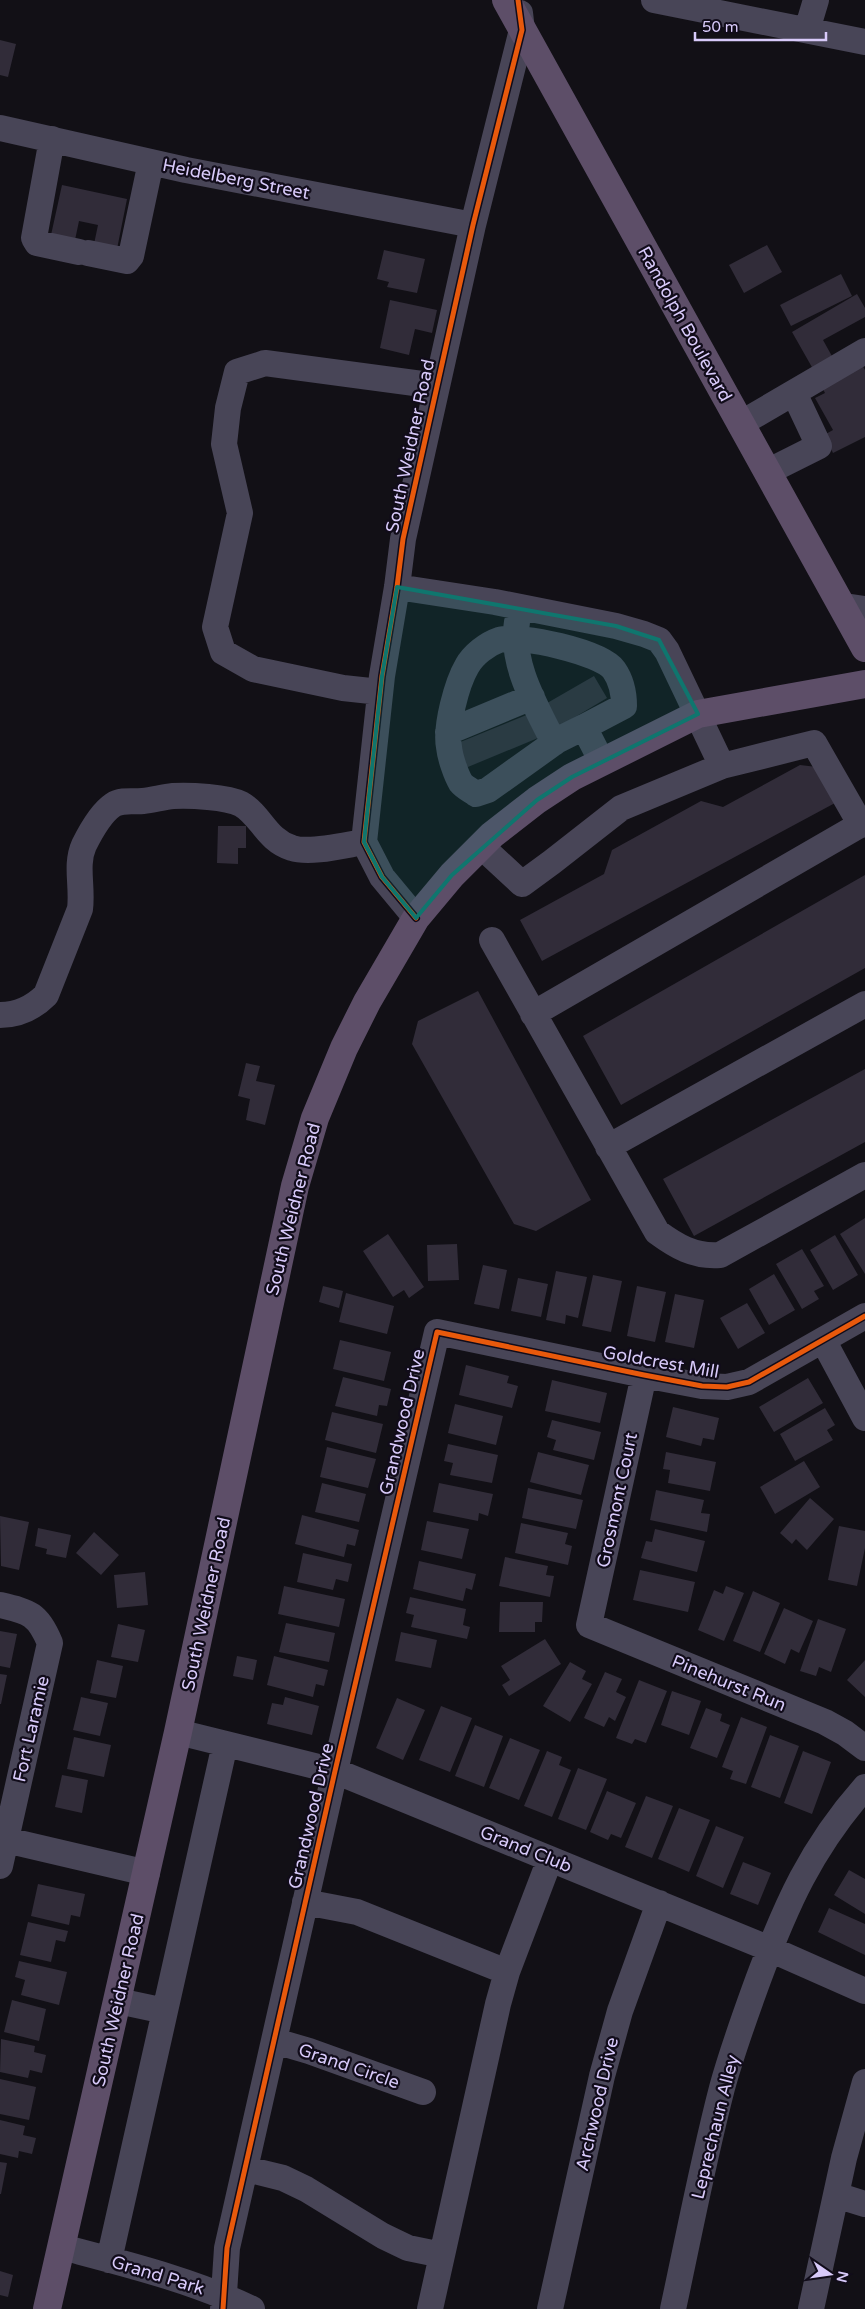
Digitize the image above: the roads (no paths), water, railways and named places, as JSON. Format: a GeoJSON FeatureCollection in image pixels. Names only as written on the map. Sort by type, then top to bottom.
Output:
{"type":"FeatureCollection","features":[{"type":"Feature","properties":{"kind":"main road","name":"Randolph Boulevard"},"geometry":{"type":"LineString","coordinates":[[506,0],[767,472],[854,608],[865,648]]}},
{"type":"Feature","properties":{"kind":"main road","name":"South Weidner Road"},"geometry":{"type":"LineString","coordinates":[[48,2309],[147,1873],[295,1186],[315,1118],[344,1048],[367,1002],[416,918],[452,875],[512,820],[537,800],[572,777],[698,714],[865,684]]}},
{"type":"Feature","properties":{"kind":"street"},"geometry":{"type":"LineString","coordinates":[[518,0],[522,30]]}},
{"type":"Feature","properties":{"kind":"street"},"geometry":{"type":"LineString","coordinates":[[654,0],[865,42]]}},
{"type":"Feature","properties":{"kind":"street"},"geometry":{"type":"LineString","coordinates":[[807,30],[816,0]]}},
{"type":"Feature","properties":{"kind":"street","name":"South Weidner Road"},"geometry":{"type":"LineString","coordinates":[[364,842],[380,692],[403,539],[473,225],[522,30]]}},
{"type":"Feature","properties":{"kind":"street","name":"Heidelberg Street"},"geometry":{"type":"LineString","coordinates":[[0,128],[151,162],[473,225]]}},
{"type":"Feature","properties":{"kind":"street"},"geometry":{"type":"LineString","coordinates":[[52,139],[34,238],[37,243],[127,261],[131,256],[151,162]]}},
{"type":"Feature","properties":{"kind":"street"},"geometry":{"type":"LineString","coordinates":[[740,424],[865,351]]}},
{"type":"Feature","properties":{"kind":"street"},"geometry":{"type":"LineString","coordinates":[[380,692],[343,688],[253,669],[223,652],[214,627],[240,513],[224,444],[228,408],[237,372],[265,363],[437,386]]}},
{"type":"Feature","properties":{"kind":"street"},"geometry":{"type":"LineString","coordinates":[[767,472],[819,446],[794,392]]}},
{"type":"Feature","properties":{"kind":"street"},"geometry":{"type":"LineString","coordinates":[[397,587],[520,607],[616,626],[660,640],[722,766]]}},
{"type":"Feature","properties":{"kind":"street"},"geometry":{"type":"LineString","coordinates":[[520,607],[514,639],[525,681],[554,744]]}},
{"type":"Feature","properties":{"kind":"street"},"geometry":{"type":"LineString","coordinates":[[521,638],[595,656],[613,669],[624,693],[624,706],[584,727],[554,744],[488,790],[476,794],[462,783],[448,748],[448,732],[459,685],[467,665],[479,652],[498,640],[521,638]]}},
{"type":"Feature","properties":{"kind":"street"},"geometry":{"type":"LineString","coordinates":[[448,732],[532,697]]}},
{"type":"Feature","properties":{"kind":"street"},"geometry":{"type":"LineString","coordinates":[[584,727],[602,762]]}},
{"type":"Feature","properties":{"kind":"street"},"geometry":{"type":"LineString","coordinates":[[482,846],[522,884],[621,808],[722,766],[814,744],[863,824],[532,1014]]}},
{"type":"Feature","properties":{"kind":"street"},"geometry":{"type":"LineString","coordinates":[[488,790],[512,820]]}},
{"type":"Feature","properties":{"kind":"street"},"geometry":{"type":"LineString","coordinates":[[0,1015],[24,1012],[36,1005],[46,995],[80,908],[82,898],[80,861],[83,846],[103,816],[113,805],[121,802],[145,801],[174,796],[231,800],[249,809],[266,831],[279,842],[293,848],[311,849],[364,842],[382,877],[416,918]]}},
{"type":"Feature","properties":{"kind":"street"},"geometry":{"type":"LineString","coordinates":[[492,940],[532,1014],[657,1232],[677,1247],[704,1256],[720,1254],[865,1175]]}},
{"type":"Feature","properties":{"kind":"street"},"geometry":{"type":"LineString","coordinates":[[608,1147],[865,1004]]}},
{"type":"Feature","properties":{"kind":"street","name":"Goldcrest Mill"},"geometry":{"type":"LineString","coordinates":[[437,1332],[644,1376],[702,1386],[739,1385],[865,1316]]}},
{"type":"Feature","properties":{"kind":"street","name":"Grandwood Drive"},"geometry":{"type":"LineString","coordinates":[[223,2302],[227,2248],[334,1771],[437,1332]]}},
{"type":"Feature","properties":{"kind":"street"},"geometry":{"type":"LineString","coordinates":[[824,1340],[865,1418]]}},
{"type":"Feature","properties":{"kind":"street","name":"Grosmont Court"},"geometry":{"type":"LineString","coordinates":[[589,1625],[644,1376]]}},
{"type":"Feature","properties":{"kind":"street","name":"Fort Laramie"},"geometry":{"type":"LineString","coordinates":[[0,1605],[24,1610],[42,1623],[50,1643],[0,1866]]}},
{"type":"Feature","properties":{"kind":"street","name":"Pinehurst Run"},"geometry":{"type":"LineString","coordinates":[[589,1625],[825,1722],[845,1733],[865,1748]]}},
{"type":"Feature","properties":{"kind":"street","name":"Grand Club"},"geometry":{"type":"LineString","coordinates":[[178,1732],[334,1771],[659,1903],[865,1991]]}},
{"type":"Feature","properties":{"kind":"street"},"geometry":{"type":"LineString","coordinates":[[109,2260],[225,1744]]}},
{"type":"Feature","properties":{"kind":"street","name":"Leprechaun Alley"},"geometry":{"type":"LineString","coordinates":[[673,2309],[722,2087],[770,1949],[796,1886],[811,1859],[832,1827],[865,1786]]}},
{"type":"Feature","properties":{"kind":"street"},"geometry":{"type":"LineString","coordinates":[[6,1840],[147,1873]]}},
{"type":"Feature","properties":{"kind":"street"},"geometry":{"type":"LineString","coordinates":[[430,2309],[507,1972],[550,1859]]}},
{"type":"Feature","properties":{"kind":"street"},"geometry":{"type":"LineString","coordinates":[[306,1902],[357,1912],[507,1972]]}},
{"type":"Feature","properties":{"kind":"street","name":"Archwood Drive"},"geometry":{"type":"LineString","coordinates":[[550,2309],[602,2076],[620,2011],[659,1903]]}},
{"type":"Feature","properties":{"kind":"street"},"geometry":{"type":"LineString","coordinates":[[118,2001],[164,2011]]}},
{"type":"Feature","properties":{"kind":"street","name":"Grand Circle"},"geometry":{"type":"LineString","coordinates":[[274,2041],[310,2051],[422,2092]]}},
{"type":"Feature","properties":{"kind":"street"},"geometry":{"type":"LineString","coordinates":[[812,2308],[836,2195],[856,2111],[865,2082]]}},
{"type":"Feature","properties":{"kind":"street"},"geometry":{"type":"LineString","coordinates":[[246,2169],[283,2178],[306,2188],[383,2236],[408,2248],[442,2255]]}},
{"type":"Feature","properties":{"kind":"street"},"geometry":{"type":"LineString","coordinates":[[836,2195],[865,2204]]}},
{"type":"Feature","properties":{"kind":"street","name":"Grand Park"},"geometry":{"type":"LineString","coordinates":[[62,2247],[152,2271],[223,2302],[252,2309]]}}]}
